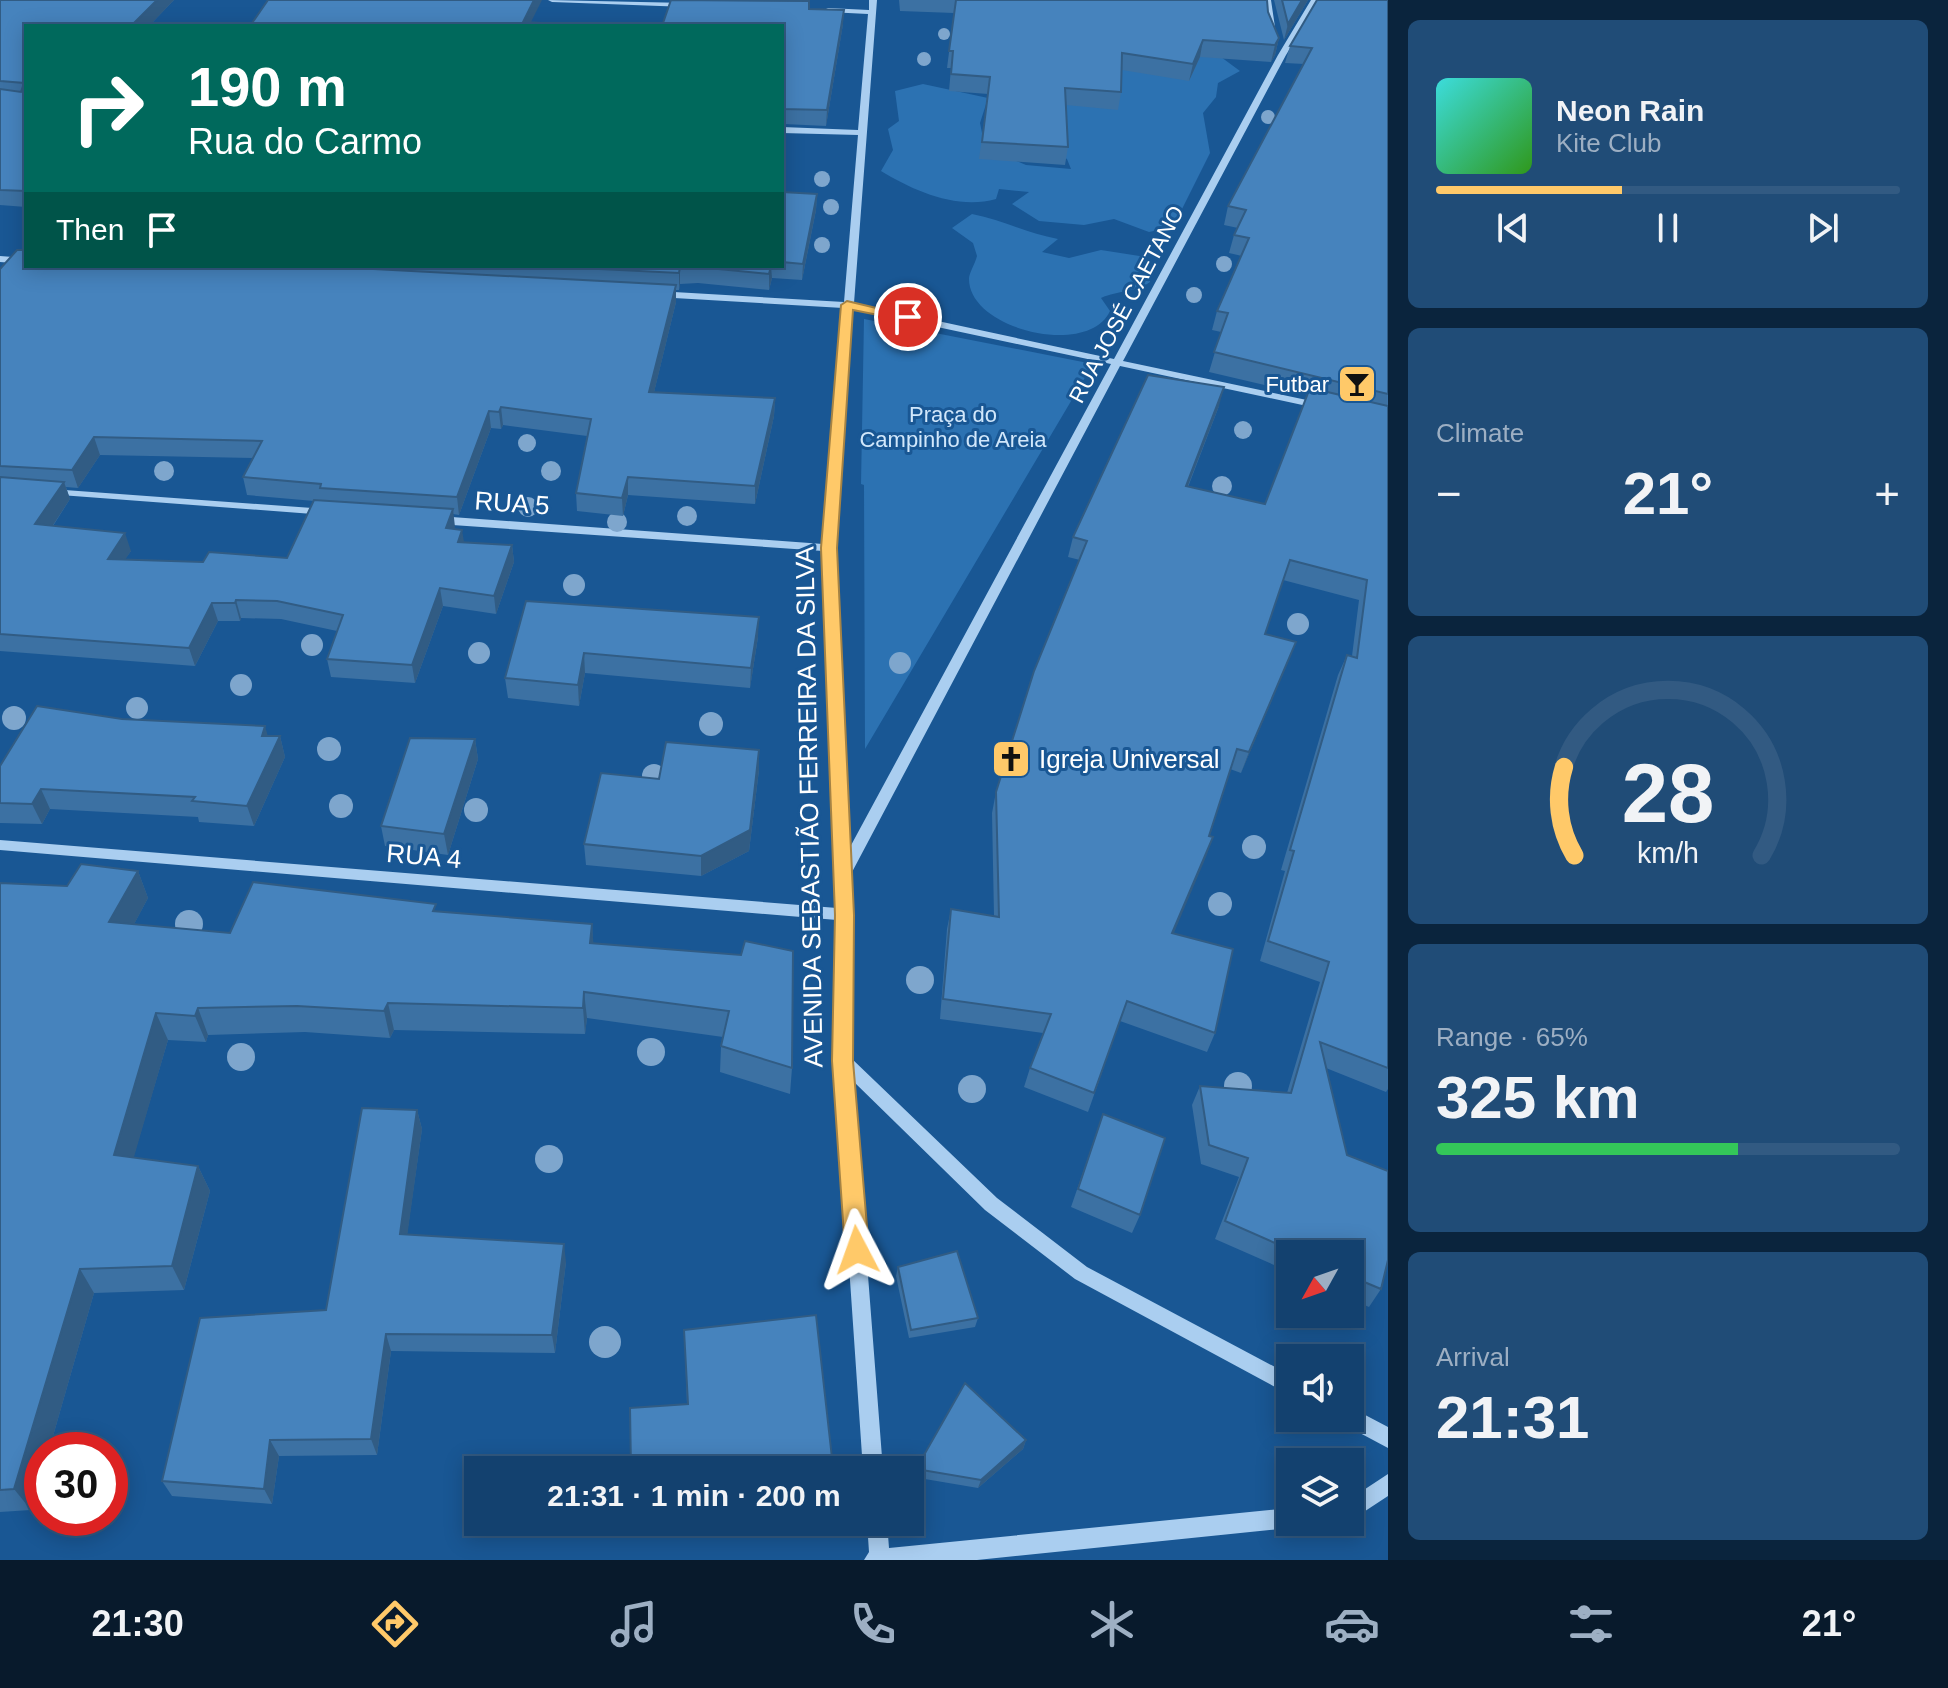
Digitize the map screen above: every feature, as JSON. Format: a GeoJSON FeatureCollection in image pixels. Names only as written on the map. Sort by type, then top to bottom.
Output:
{"type":"FeatureCollection","features":[{"type":"Feature","properties":{"kind":"street"},"geometry":{"type":"LineString","coordinates":[[552,0],[696,5]]}},
{"type":"Feature","properties":{"kind":"street"},"geometry":{"type":"LineString","coordinates":[[1267,0],[1271,27],[1282,49]]}},
{"type":"Feature","properties":{"kind":"street","name":"RUA JOSÉ CAETANO"},"geometry":{"type":"LineString","coordinates":[[842,877],[1120,360],[1282,49],[1298,30],[1315,0]]}},
{"type":"Feature","properties":{"kind":"street"},"geometry":{"type":"LineString","coordinates":[[824,10],[872,6]]}},
{"type":"Feature","properties":{"kind":"street","name":"AVENIDA SEBASTIÃO FERREIRA DA SILVA"},"geometry":{"type":"LineString","coordinates":[[872,6],[829,548],[845,915],[843,1061],[872,1456]]}},
{"type":"Feature","properties":{"kind":"street"},"geometry":{"type":"LineString","coordinates":[[784,130],[863,133]]}},
{"type":"Feature","properties":{"kind":"street"},"geometry":{"type":"LineString","coordinates":[[0,259],[24,261]]}},
{"type":"Feature","properties":{"kind":"street"},"geometry":{"type":"LineString","coordinates":[[644,294],[847,305],[1120,360],[1328,407]]}},
{"type":"Feature","properties":{"kind":"street"},"geometry":{"type":"LineString","coordinates":[[32,490],[335,512]]}},
{"type":"Feature","properties":{"kind":"street","name":"RUA 5"},"geometry":{"type":"LineString","coordinates":[[430,519],[829,548]]}},
{"type":"Feature","properties":{"kind":"street","name":"RUA 4"},"geometry":{"type":"LineString","coordinates":[[0,845],[845,915]]}},
{"type":"Feature","properties":{"kind":"street"},"geometry":{"type":"LineString","coordinates":[[843,1061],[991,1204],[1081,1273],[1276,1377]]}},
{"type":"Feature","properties":{"kind":"street"},"geometry":{"type":"LineString","coordinates":[[1364,1425],[1388,1438]]}},
{"type":"Feature","properties":{"kind":"street"},"geometry":{"type":"LineString","coordinates":[[1364,1501],[1388,1484]]}},
{"type":"Feature","properties":{"kind":"street"},"geometry":{"type":"LineString","coordinates":[[874,1560],[1276,1519]]}},
{"type":"Feature","properties":{"kind":"street"},"geometry":{"type":"LineString","coordinates":[[878,1536],[880,1560]]}},
{"type":"Feature","properties":{"kind":"green space"},"geometry":{"type":"Polygon","coordinates":[[[1206,46],[1240,71],[1218,83],[1216,97],[1203,113],[1210,153],[1173,227],[1149,232],[1114,219],[1084,225],[1039,221],[1012,204],[1029,192],[999,189],[996,199],[981,202],[951,200],[922,192],[881,171],[893,150],[888,129],[899,121],[895,91],[923,84],[988,98],[980,123],[985,148],[1026,165],[1071,169],[1067,159],[1049,148],[1016,87],[1206,46]]]}},
{"type":"Feature","properties":{"kind":"green space"},"geometry":{"type":"Polygon","coordinates":[[[972,214],[1058,239],[1042,252],[1069,258],[1101,250],[1146,257],[1150,282],[1101,298],[1110,311],[1098,325],[1079,333],[1056,335],[1032,332],[1008,324],[988,312],[974,297],[969,279],[977,256],[973,243],[952,228],[972,214]]]}},
{"type":"Feature","properties":{"kind":"green space","name":"Praça do Campinho de Areia"},"geometry":{"type":"Polygon","coordinates":[[[864,319],[1093,364],[865,749],[864,485],[861,484],[864,319]]]}},
{"type":"Feature","properties":{"kind":"building"},"geometry":{"type":"Polygon","coordinates":[[[0,0],[157,0],[133,24],[24,24],[24,83],[0,81],[0,0]]]}},
{"type":"Feature","properties":{"kind":"building"},"geometry":{"type":"Polygon","coordinates":[[[268,0],[534,0],[523,22],[540,23],[539,24],[251,24],[268,0]]]}},
{"type":"Feature","properties":{"kind":"building"},"geometry":{"type":"Polygon","coordinates":[[[671,0],[809,1],[809,9],[844,10],[827,110],[784,109],[784,24],[663,24],[671,0]]]}},
{"type":"Feature","properties":{"kind":"building"},"geometry":{"type":"Polygon","coordinates":[[[956,0],[1267,0],[1268,12],[1279,38],[1275,45],[1203,40],[1193,64],[1122,53],[1121,92],[1065,88],[1068,147],[982,142],[990,77],[951,74],[953,51],[949,51],[956,0]]]}},
{"type":"Feature","properties":{"kind":"building"},"geometry":{"type":"Polygon","coordinates":[[[1282,0],[1302,0],[1288,24],[1282,0]]]}},
{"type":"Feature","properties":{"kind":"building"},"geometry":{"type":"Polygon","coordinates":[[[1317,0],[1388,0],[1388,394],[1214,352],[1228,313],[1217,311],[1249,238],[1234,235],[1246,210],[1228,206],[1312,48],[1290,46],[1317,0]]]}},
{"type":"Feature","properties":{"kind":"building"},"geometry":{"type":"Polygon","coordinates":[[[24,83],[24,191],[0,190],[0,89],[21,92],[24,83]]]}},
{"type":"Feature","properties":{"kind":"building"},"geometry":{"type":"Polygon","coordinates":[[[784,192],[817,194],[803,264],[784,262],[784,192]]]}},
{"type":"Feature","properties":{"kind":"building"},"geometry":{"type":"Polygon","coordinates":[[[24,243],[24,268],[355,268],[676,285],[649,392],[775,398],[755,486],[628,477],[622,498],[576,493],[591,419],[501,407],[499,412],[489,411],[457,497],[320,488],[321,484],[243,477],[262,441],[94,437],[72,470],[0,466],[0,269],[17,250],[23,250],[24,243]]]}},
{"type":"Feature","properties":{"kind":"building"},"geometry":{"type":"Polygon","coordinates":[[[579,268],[680,268],[679,273],[579,268]]]}},
{"type":"Feature","properties":{"kind":"building"},"geometry":{"type":"Polygon","coordinates":[[[708,268],[770,268],[769,274],[708,268]]]}},
{"type":"Feature","properties":{"kind":"building"},"geometry":{"type":"Polygon","coordinates":[[[1148,375],[1224,387],[1186,486],[1265,504],[1310,388],[1388,406],[1388,1068],[1320,1042],[1347,1155],[1388,1171],[1388,1260],[1381,1289],[1364,1282],[1364,1240],[1276,1240],[1276,1243],[1225,1221],[1248,1158],[1209,1145],[1200,1086],[1291,1093],[1329,962],[1268,941],[1294,851],[1290,850],[1347,655],[1357,658],[1367,580],[1290,560],[1265,634],[1296,642],[1249,752],[1237,749],[1209,836],[1213,837],[1172,933],[1233,949],[1215,1033],[1127,1001],[1094,1093],[1030,1068],[1051,1014],[943,999],[951,909],[999,917],[996,792],[1034,671],[1087,541],[1073,537],[1148,375]]]}},
{"type":"Feature","properties":{"kind":"building"},"geometry":{"type":"Polygon","coordinates":[[[0,477],[64,482],[35,524],[125,533],[108,559],[203,562],[209,552],[287,558],[314,500],[453,509],[446,528],[462,530],[458,542],[512,545],[494,596],[440,588],[412,665],[327,659],[343,615],[277,601],[212,603],[189,648],[0,634],[0,477]]]}},
{"type":"Feature","properties":{"kind":"building"},"geometry":{"type":"Polygon","coordinates":[[[526,601],[759,617],[751,668],[584,653],[578,685],[505,678],[526,601]]]}},
{"type":"Feature","properties":{"kind":"building"},"geometry":{"type":"Polygon","coordinates":[[[37,706],[122,719],[265,726],[262,736],[280,736],[247,806],[192,801],[195,797],[41,789],[32,804],[0,803],[0,766],[37,706]]]}},
{"type":"Feature","properties":{"kind":"building"},"geometry":{"type":"Polygon","coordinates":[[[410,738],[475,739],[444,834],[381,826],[410,738]]]}},
{"type":"Feature","properties":{"kind":"building"},"geometry":{"type":"Polygon","coordinates":[[[666,742],[759,750],[750,830],[701,856],[584,844],[601,773],[659,779],[666,742]]]}},
{"type":"Feature","properties":{"kind":"building"},"geometry":{"type":"Polygon","coordinates":[[[81,864],[138,871],[109,922],[230,933],[253,882],[436,904],[433,911],[592,924],[590,943],[741,955],[745,941],[793,951],[792,1068],[721,1046],[729,1011],[584,992],[583,1008],[388,1003],[384,1011],[297,1006],[198,1008],[195,1016],[156,1013],[114,1155],[198,1166],[172,1266],[80,1269],[31,1432],[24,1432],[24,1456],[14,1489],[0,1490],[0,883],[67,886],[81,864]]]}},
{"type":"Feature","properties":{"kind":"building"},"geometry":{"type":"Polygon","coordinates":[[[362,1108],[417,1110],[400,1234],[564,1244],[552,1335],[386,1334],[371,1439],[270,1440],[264,1489],[162,1481],[200,1318],[326,1310],[362,1108]]]}},
{"type":"Feature","properties":{"kind":"building"},"geometry":{"type":"Polygon","coordinates":[[[1103,1114],[1165,1138],[1140,1215],[1078,1189],[1103,1114]]]}},
{"type":"Feature","properties":{"kind":"building"},"geometry":{"type":"Polygon","coordinates":[[[957,1251],[978,1318],[911,1330],[898,1267],[957,1251]]]}},
{"type":"Feature","properties":{"kind":"building"},"geometry":{"type":"Polygon","coordinates":[[[816,1315],[832,1456],[631,1456],[630,1408],[688,1404],[684,1330],[816,1315]]]}},
{"type":"Feature","properties":{"kind":"building"},"geometry":{"type":"Polygon","coordinates":[[[965,1383],[1026,1440],[981,1480],[924,1470],[923,1456],[965,1383]]]}},
{"type":"Feature","properties":{"kind":"place","name":"Futbar"},"geometry":{"type":"Point","coordinates":[1357,384]}},
{"type":"Feature","properties":{"kind":"place","name":"Igreja Universal"},"geometry":{"type":"Point","coordinates":[1011,759]}},
{"type":"Feature","properties":{"kind":"route"},"geometry":{"type":"LineString","coordinates":[[857,1250],[843,1061],[845,915],[829,548],[847,305],[908,317]]}}]}
